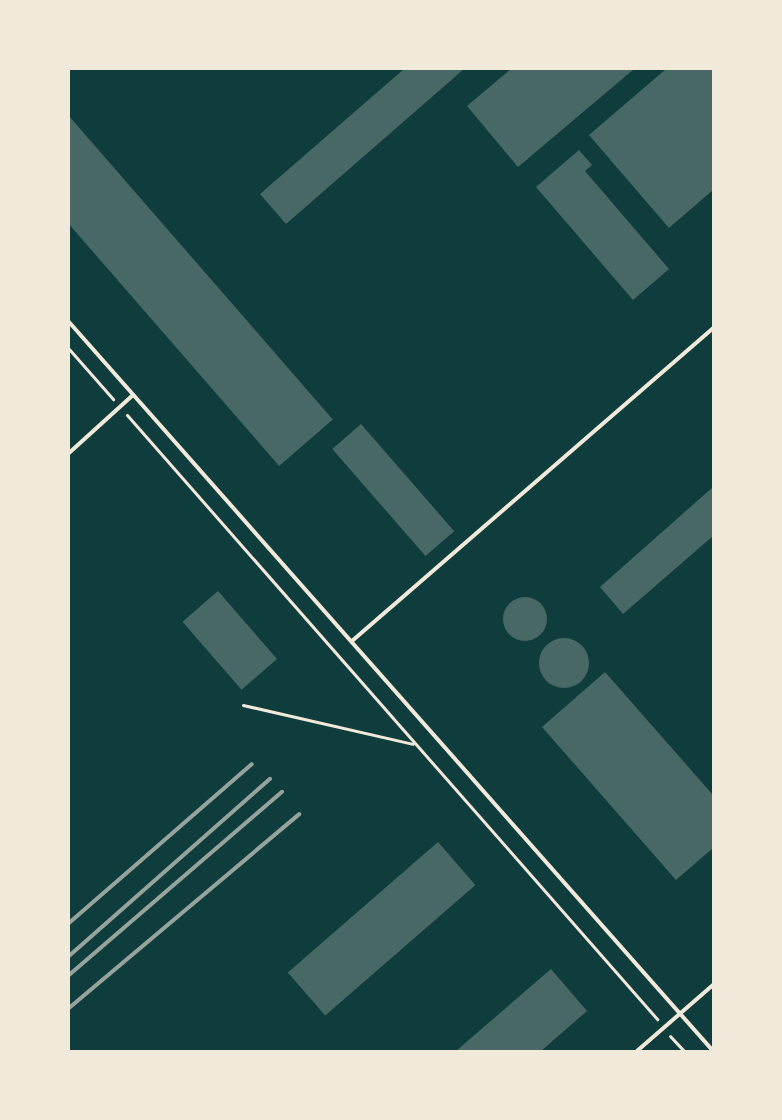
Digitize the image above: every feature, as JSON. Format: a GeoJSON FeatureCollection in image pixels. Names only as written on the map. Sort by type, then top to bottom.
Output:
{"type":"FeatureCollection","features":[{"type":"Feature","properties":{"kind":"lane"},"geometry":{"type":"LineString","coordinates":[[69,322],[713,1051]]}},
{"type":"Feature","properties":{"kind":"lane"},"geometry":{"type":"LineString","coordinates":[[352,641],[713,328]]}},
{"type":"Feature","properties":{"kind":"lane"},"geometry":{"type":"LineString","coordinates":[[69,453],[133,395]]}},
{"type":"Feature","properties":{"kind":"lane"},"geometry":{"type":"LineString","coordinates":[[637,1051],[713,984]]}},
{"type":"Feature","properties":{"kind":"path"},"geometry":{"type":"LineString","coordinates":[[69,349],[413,744],[684,1051]]}},
{"type":"Feature","properties":{"kind":"path"},"geometry":{"type":"LineString","coordinates":[[243,705],[413,744]]}},
{"type":"Feature","properties":{"kind":"building"},"geometry":{"type":"Polygon","coordinates":[[[404,69],[464,69],[286,224],[260,194],[404,69]]]}},
{"type":"Feature","properties":{"kind":"building"},"geometry":{"type":"Polygon","coordinates":[[[511,69],[634,69],[518,167],[467,106],[511,69]]]}},
{"type":"Feature","properties":{"kind":"building"},"geometry":{"type":"Polygon","coordinates":[[[666,69],[713,69],[713,190],[669,228],[589,135],[666,69]]]}},
{"type":"Feature","properties":{"kind":"building"},"geometry":{"type":"Polygon","coordinates":[[[69,116],[333,419],[279,466],[69,224],[69,116]]]}},
{"type":"Feature","properties":{"kind":"building"},"geometry":{"type":"Polygon","coordinates":[[[579,150],[592,165],[585,171],[669,269],[633,300],[536,187],[579,150]]]}},
{"type":"Feature","properties":{"kind":"building"},"geometry":{"type":"Polygon","coordinates":[[[361,424],[454,531],[425,556],[332,449],[361,424]]]}},
{"type":"Feature","properties":{"kind":"building"},"geometry":{"type":"Polygon","coordinates":[[[713,487],[713,536],[623,614],[600,587],[713,487]]]}},
{"type":"Feature","properties":{"kind":"building"},"geometry":{"type":"Polygon","coordinates":[[[218,591],[277,659],[242,690],[183,622],[218,591]]]}},
{"type":"Feature","properties":{"kind":"building"},"geometry":{"type":"Polygon","coordinates":[[[529,597],[541,603],[546,610],[546,628],[541,635],[534,640],[521,641],[513,638],[506,631],[503,615],[506,607],[513,600],[529,597]]]}},
{"type":"Feature","properties":{"kind":"building"},"geometry":{"type":"Polygon","coordinates":[[[569,638],[582,645],[588,653],[588,673],[582,681],[574,687],[559,688],[546,681],[540,673],[539,658],[546,645],[554,639],[569,638]]]}},
{"type":"Feature","properties":{"kind":"building"},"geometry":{"type":"Polygon","coordinates":[[[605,672],[713,795],[713,848],[676,880],[542,727],[605,672]]]}},
{"type":"Feature","properties":{"kind":"building"},"geometry":{"type":"Polygon","coordinates":[[[438,842],[475,885],[325,1016],[288,973],[438,842]]]}},
{"type":"Feature","properties":{"kind":"building"},"geometry":{"type":"Polygon","coordinates":[[[551,969],[587,1011],[541,1051],[456,1051],[551,969]]]}},
{"type":"Feature","properties":{"kind":"railway"},"geometry":{"type":"LineString","coordinates":[[69,923],[252,764]]}},
{"type":"Feature","properties":{"kind":"railway"},"geometry":{"type":"LineString","coordinates":[[69,956],[270,779]]}},
{"type":"Feature","properties":{"kind":"railway"},"geometry":{"type":"LineString","coordinates":[[69,975],[282,792]]}},
{"type":"Feature","properties":{"kind":"railway"},"geometry":{"type":"LineString","coordinates":[[69,1008],[299,814]]}}]}
